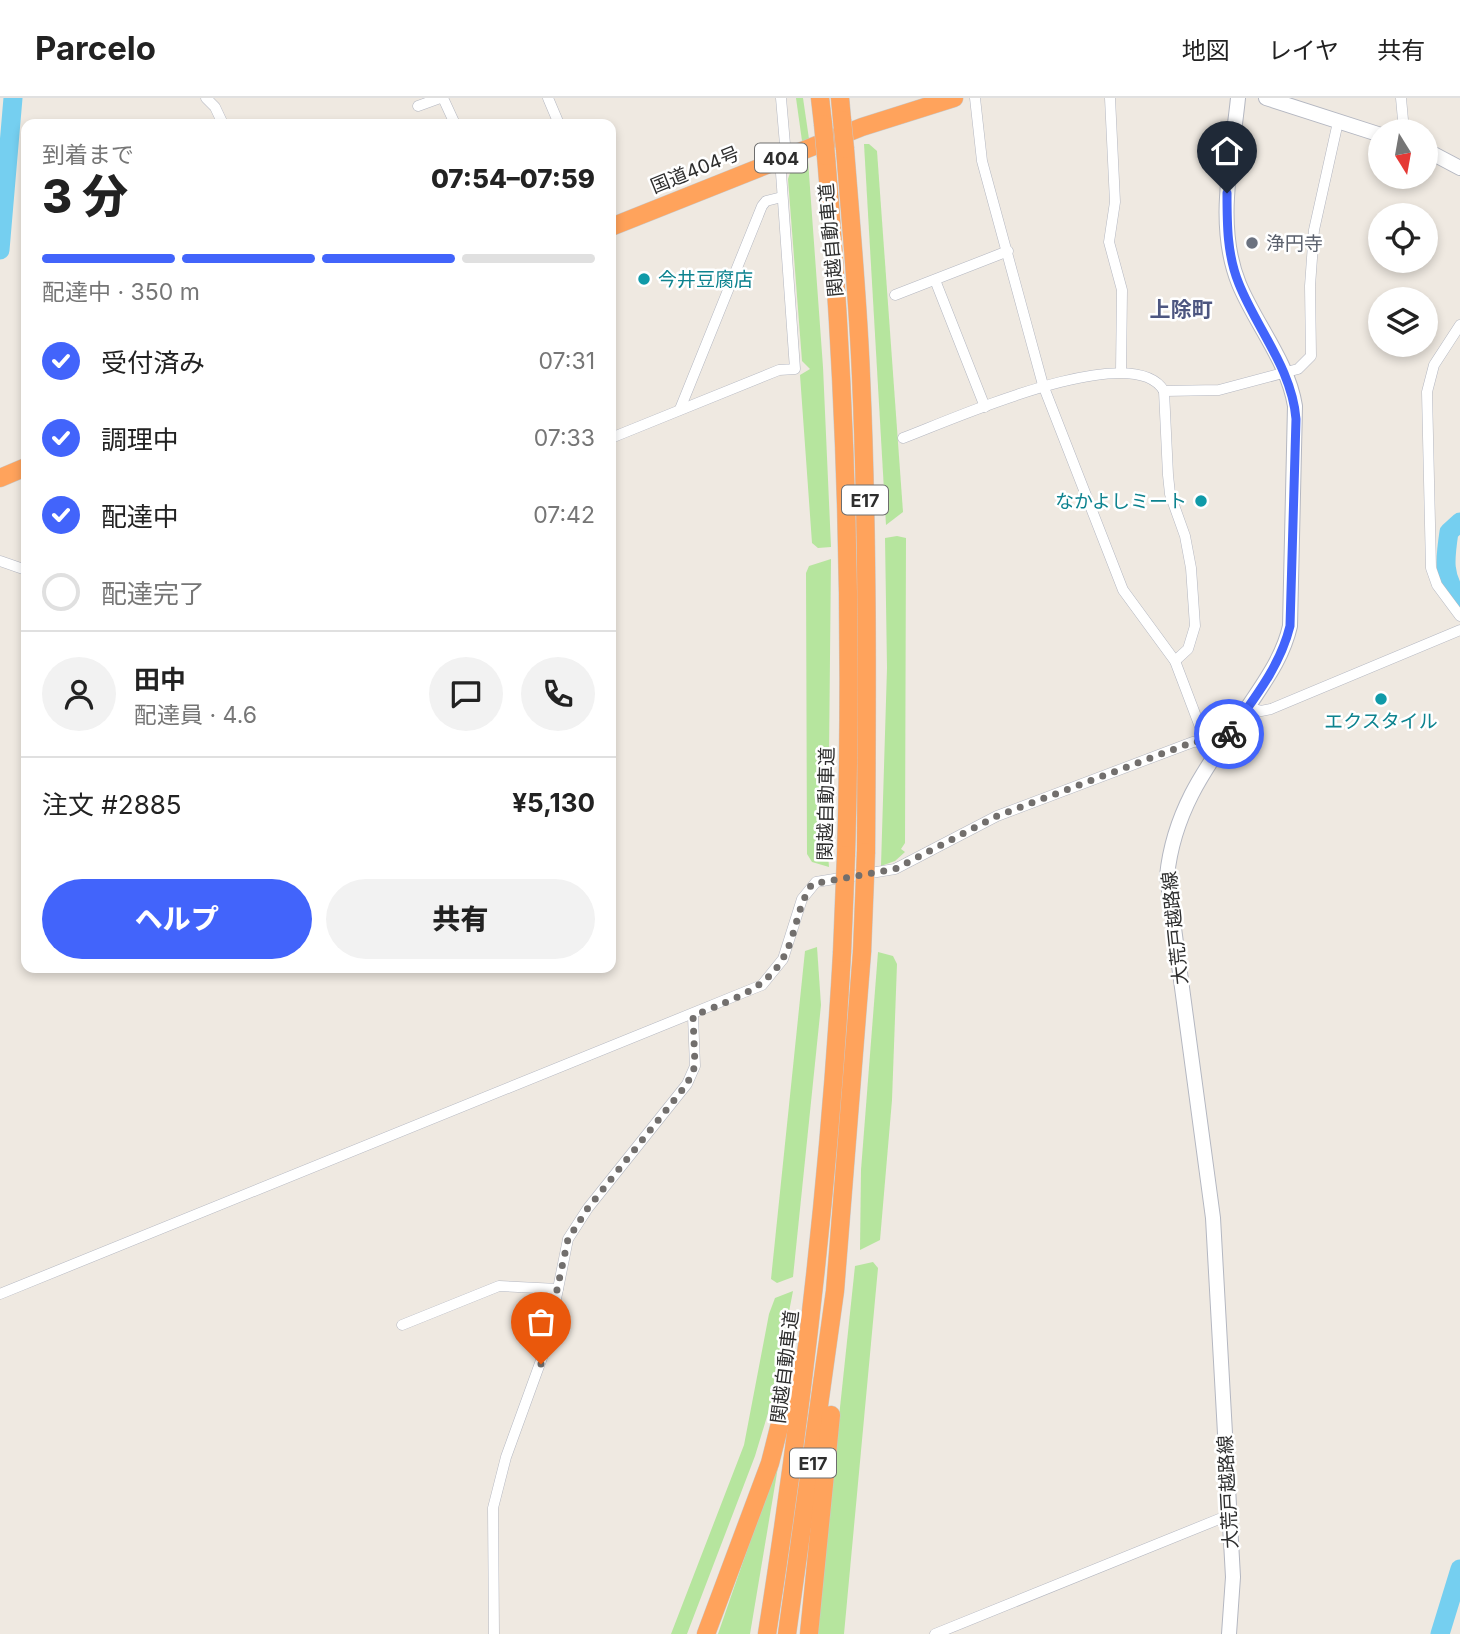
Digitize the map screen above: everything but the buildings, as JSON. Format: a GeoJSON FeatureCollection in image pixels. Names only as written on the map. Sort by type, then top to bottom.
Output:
{"type":"FeatureCollection","features":[{"type":"Feature","properties":{"kind":"highway","name":"関越自動車道"},"geometry":{"type":"LineString","coordinates":[[767,1634],[794,1465],[834,1093],[846,855],[849,624],[846,472],[836,273],[820,98]]}},
{"type":"Feature","properties":{"kind":"highway","name":"関越自動車道"},"geometry":{"type":"LineString","coordinates":[[787,1634],[839,1292],[866,852],[868,622],[864,452],[856,280],[841,98]]}},
{"type":"Feature","properties":{"kind":"highway","name":"国道404号"},"geometry":{"type":"LineString","coordinates":[[616,225],[783,157],[920,107],[954,98]]}},
{"type":"Feature","properties":{"kind":"highway"},"geometry":{"type":"LineString","coordinates":[[0,478],[21,469]]}},
{"type":"Feature","properties":{"kind":"highway"},"geometry":{"type":"LineString","coordinates":[[809,1634],[839,1292]]}},
{"type":"Feature","properties":{"kind":"highway"},"geometry":{"type":"LineString","coordinates":[[706,1634],[770,1464],[810,1301]]}},
{"type":"Feature","properties":{"kind":"main road","name":"大荒戸越路線"},"geometry":{"type":"LineString","coordinates":[[1228,1634],[1233,1577],[1213,1218],[1167,876],[1177,822],[1221,746],[1282,651],[1290,626],[1296,419],[1293,396],[1285,373],[1242,292],[1230,250],[1227,193],[1238,98]]}},
{"type":"Feature","properties":{"kind":"main road"},"geometry":{"type":"LineString","coordinates":[[1266,98],[1368,131]]}},
{"type":"Feature","properties":{"kind":"main road"},"geometry":{"type":"LineString","coordinates":[[1438,156],[1460,168]]}},
{"type":"Feature","properties":{"kind":"street"},"geometry":{"type":"LineString","coordinates":[[206,98],[215,107],[221,119]]}},
{"type":"Feature","properties":{"kind":"street"},"geometry":{"type":"LineString","coordinates":[[418,106],[442,98],[452,119]]}},
{"type":"Feature","properties":{"kind":"street"},"geometry":{"type":"LineString","coordinates":[[548,98],[557,119]]}},
{"type":"Feature","properties":{"kind":"street"},"geometry":{"type":"LineString","coordinates":[[616,436],[779,370],[795,369],[782,197],[781,98]]}},
{"type":"Feature","properties":{"kind":"street"},"geometry":{"type":"LineString","coordinates":[[975,98],[982,161],[1043,385],[1123,590],[1175,661],[1205,740]]}},
{"type":"Feature","properties":{"kind":"street"},"geometry":{"type":"LineString","coordinates":[[1110,98],[1115,202],[1109,242],[1122,290],[1121,372]]}},
{"type":"Feature","properties":{"kind":"street"},"geometry":{"type":"LineString","coordinates":[[1401,98],[1403,119]]}},
{"type":"Feature","properties":{"kind":"street"},"geometry":{"type":"LineString","coordinates":[[1164,391],[1208,392],[1298,369],[1311,356],[1310,286],[1314,230],[1338,122]]}},
{"type":"Feature","properties":{"kind":"street"},"geometry":{"type":"LineString","coordinates":[[680,409],[762,206],[766,201],[782,197]]}},
{"type":"Feature","properties":{"kind":"street"},"geometry":{"type":"LineString","coordinates":[[895,295],[1008,251]]}},
{"type":"Feature","properties":{"kind":"street"},"geometry":{"type":"LineString","coordinates":[[935,280],[985,407]]}},
{"type":"Feature","properties":{"kind":"street"},"geometry":{"type":"LineString","coordinates":[[1460,325],[1434,365],[1427,392],[1431,568],[1437,585],[1460,616]]}},
{"type":"Feature","properties":{"kind":"street"},"geometry":{"type":"LineString","coordinates":[[903,438],[1043,385],[1121,372],[1155,381],[1164,391],[1170,494],[1185,536],[1191,568],[1195,626],[1188,649],[1175,661]]}},
{"type":"Feature","properties":{"kind":"street"},"geometry":{"type":"LineString","coordinates":[[0,561],[21,568]]}},
{"type":"Feature","properties":{"kind":"street"},"geometry":{"type":"LineString","coordinates":[[1248,707],[1261,711],[1271,709],[1460,630]]}},
{"type":"Feature","properties":{"kind":"street"},"geometry":{"type":"LineString","coordinates":[[0,1294],[693,1016],[762,985],[775,971],[791,941],[802,899],[817,882],[895,869],[997,816],[1193,742],[1205,740],[1221,746]]}},
{"type":"Feature","properties":{"kind":"street"},"geometry":{"type":"LineString","coordinates":[[494,1634],[493,1508],[506,1457],[539,1371],[568,1239],[687,1084],[695,1066],[693,1016]]}},
{"type":"Feature","properties":{"kind":"street"},"geometry":{"type":"LineString","coordinates":[[402,1325],[499,1286],[558,1289]]}},
{"type":"Feature","properties":{"kind":"street"},"geometry":{"type":"LineString","coordinates":[[935,1634],[1229,1515]]}},
{"type":"Feature","properties":{"kind":"green space"},"geometry":{"type":"Polygon","coordinates":[[[796,98],[803,98],[809,139],[802,141],[796,98]]]}},
{"type":"Feature","properties":{"kind":"green space"},"geometry":{"type":"Polygon","coordinates":[[[864,144],[869,144],[877,151],[903,512],[886,525],[864,144]]]}},
{"type":"Feature","properties":{"kind":"green space"},"geometry":{"type":"Polygon","coordinates":[[[808,160],[823,367],[831,547],[818,548],[812,543],[800,375],[810,369],[802,361],[788,179],[791,170],[808,160]]]}},
{"type":"Feature","properties":{"kind":"green space"},"geometry":{"type":"Polygon","coordinates":[[[885,538],[906,538],[905,843],[901,849],[905,852],[895,861],[881,866],[887,668],[885,538]]]}},
{"type":"Feature","properties":{"kind":"green space"},"geometry":{"type":"Polygon","coordinates":[[[831,559],[829,867],[812,862],[807,854],[806,573],[809,566],[831,559]]]}},
{"type":"Feature","properties":{"kind":"green space"},"geometry":{"type":"Polygon","coordinates":[[[817,947],[821,1005],[793,1277],[777,1283],[771,1279],[805,951],[817,947]]]}},
{"type":"Feature","properties":{"kind":"green space"},"geometry":{"type":"Polygon","coordinates":[[[878,952],[893,956],[897,964],[892,1100],[880,1240],[860,1250],[861,1170],[878,952]]]}},
{"type":"Feature","properties":{"kind":"green space"},"geometry":{"type":"Polygon","coordinates":[[[873,1262],[878,1268],[844,1634],[816,1634],[855,1266],[873,1262]]]}},
{"type":"Feature","properties":{"kind":"green space"},"geometry":{"type":"Polygon","coordinates":[[[793,1291],[772,1400],[755,1456],[687,1634],[671,1634],[744,1445],[769,1314],[775,1298],[793,1291]]]}},
{"type":"Feature","properties":{"kind":"green space"},"geometry":{"type":"Polygon","coordinates":[[[780,1455],[750,1634],[718,1634],[780,1455]]]}},
{"type":"Feature","properties":{"kind":"waterway"},"geometry":{"type":"LineString","coordinates":[[0,250],[13,98]]}},
{"type":"Feature","properties":{"kind":"waterway"},"geometry":{"type":"LineString","coordinates":[[1460,522],[1449,532],[1446,559],[1450,583],[1460,598]]}},
{"type":"Feature","properties":{"kind":"waterway"},"geometry":{"type":"LineString","coordinates":[[1440,1634],[1460,1569]]}},
{"type":"Feature","properties":{"kind":"way so far"},"geometry":{"type":"LineString","coordinates":[[541,1364],[568,1239],[588,1208],[687,1084],[695,1066],[693,1016],[762,985],[775,971],[791,941],[802,899],[812,884],[895,869],[959,833],[997,816],[1193,742],[1205,740],[1221,746],[1229,734]]}},
{"type":"Feature","properties":{"kind":"place","name":"浄円寺"},"geometry":{"type":"Point","coordinates":[1252,243]}},
{"type":"Feature","properties":{"kind":"place","name":"今井豆腐店"},"geometry":{"type":"Point","coordinates":[644,279]}},
{"type":"Feature","properties":{"kind":"place","name":"なかよしミート"},"geometry":{"type":"Point","coordinates":[1201,501]}},
{"type":"Feature","properties":{"kind":"place","name":"エクスタイル"},"geometry":{"type":"Point","coordinates":[1381,699]}},
{"type":"Feature","properties":{"kind":"district","name":"上除町"},"geometry":{"type":"Point","coordinates":[1181,309]}},
{"type":"Feature","properties":{"kind":"route"},"geometry":{"type":"LineString","coordinates":[[1227,193],[1227,227],[1233,267],[1251,311],[1285,373],[1293,396],[1296,419],[1288,636],[1268,677],[1229,734]]}}]}
